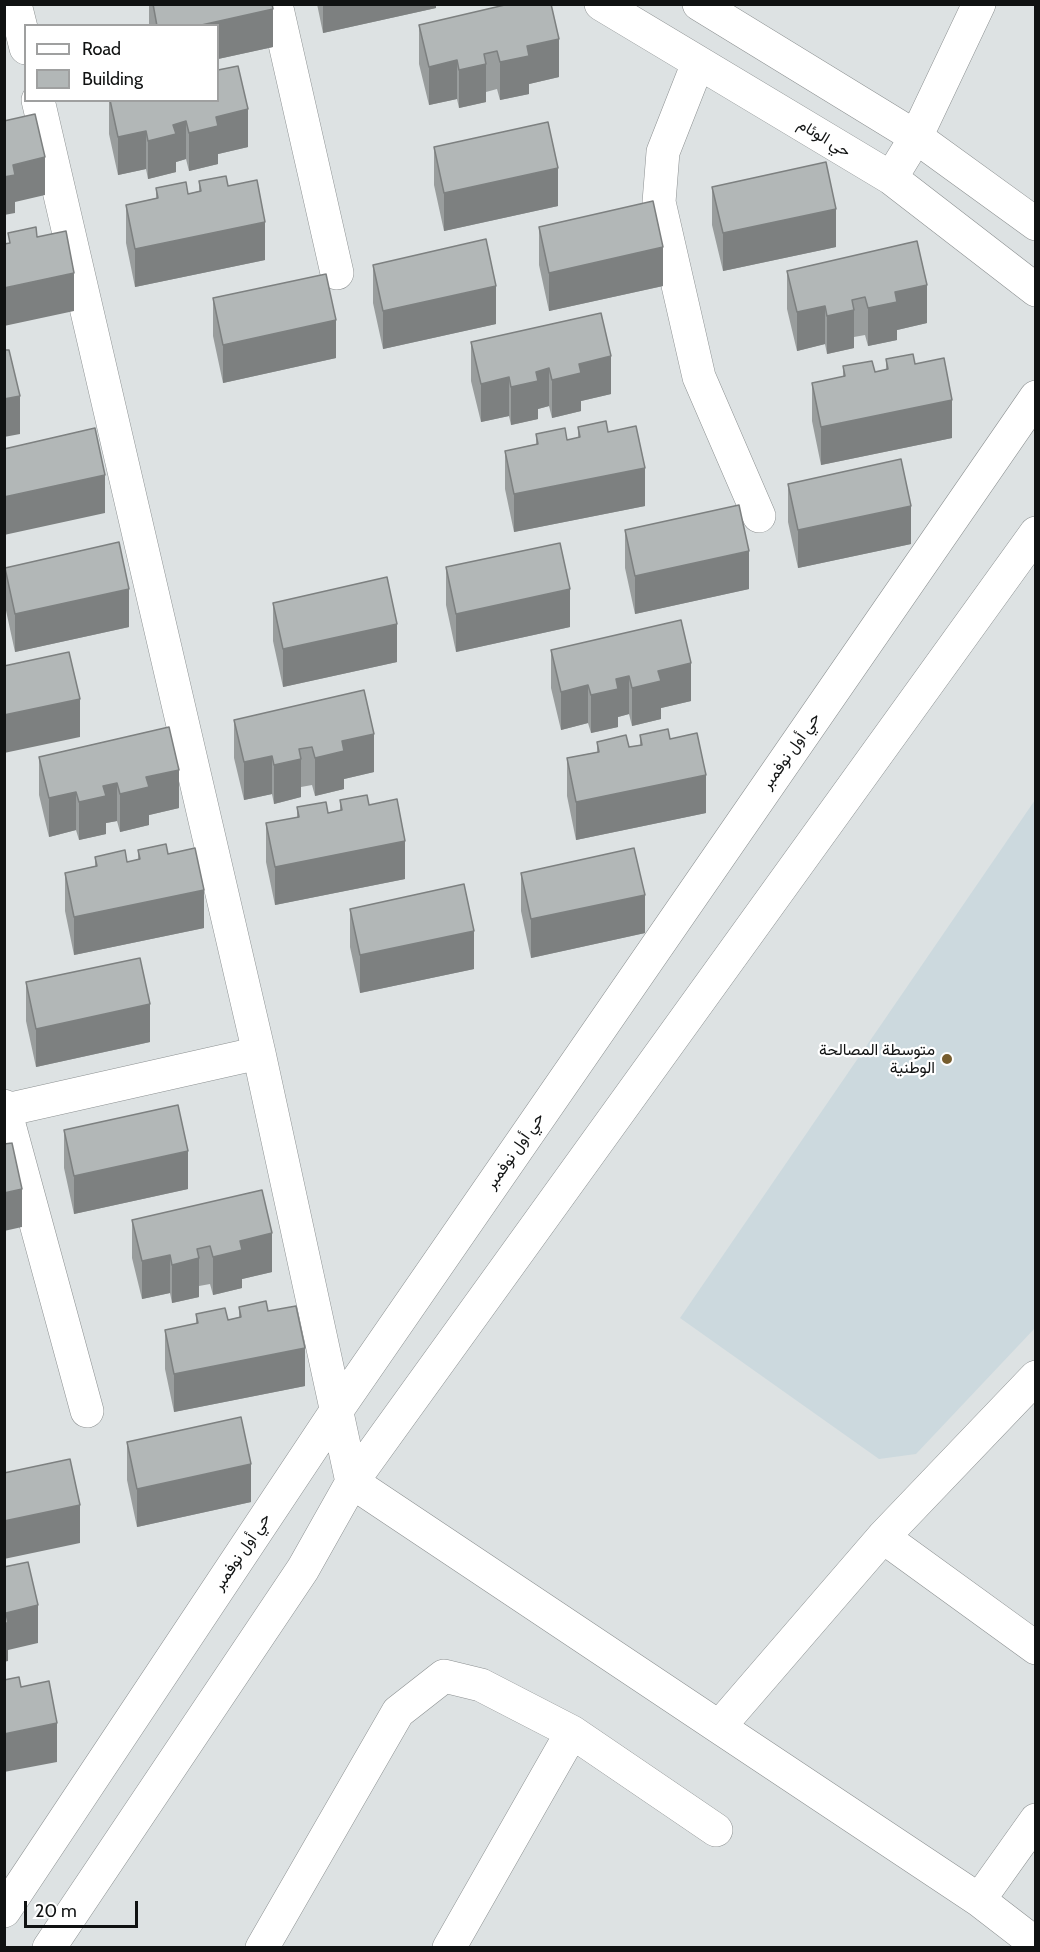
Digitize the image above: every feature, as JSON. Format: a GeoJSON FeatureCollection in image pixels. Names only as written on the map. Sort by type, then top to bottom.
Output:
{"type":"FeatureCollection","features":[{"type":"Feature","properties":{"kind":"street"},"geometry":{"type":"LineString","coordinates":[[15,4],[24,40]]}},
{"type":"Feature","properties":{"kind":"street"},"geometry":{"type":"LineString","coordinates":[[276,4],[337,273]]}},
{"type":"Feature","properties":{"kind":"street","name":"حي الوئام"},"geometry":{"type":"LineString","coordinates":[[601,4],[891,178],[1035,290]]}},
{"type":"Feature","properties":{"kind":"street"},"geometry":{"type":"LineString","coordinates":[[699,4],[916,137],[1035,224]]}},
{"type":"Feature","properties":{"kind":"street"},"geometry":{"type":"LineString","coordinates":[[891,178],[916,137],[979,4]]}},
{"type":"Feature","properties":{"kind":"street"},"geometry":{"type":"LineString","coordinates":[[698,63],[663,152],[659,202],[699,377],[759,516]]}},
{"type":"Feature","properties":{"kind":"street"},"geometry":{"type":"LineString","coordinates":[[38,102],[259,1053],[352,1482],[979,1900],[1035,1944]]}},
{"type":"Feature","properties":{"kind":"street","name":"حي أول نوفمبر"},"geometry":{"type":"LineString","coordinates":[[4,1911],[337,1410],[1035,397]]}},
{"type":"Feature","properties":{"kind":"street"},"geometry":{"type":"LineString","coordinates":[[49,1947],[303,1569],[352,1482],[1035,533]]}},
{"type":"Feature","properties":{"kind":"street"},"geometry":{"type":"LineString","coordinates":[[87,1411],[5,1108],[259,1053]]}},
{"type":"Feature","properties":{"kind":"street"},"geometry":{"type":"LineString","coordinates":[[718,1727],[883,1537],[1035,1377]]}},
{"type":"Feature","properties":{"kind":"street"},"geometry":{"type":"LineString","coordinates":[[883,1537],[1035,1648]]}},
{"type":"Feature","properties":{"kind":"street"},"geometry":{"type":"LineString","coordinates":[[262,1947],[398,1712],[444,1676],[481,1685],[572,1732],[716,1830]]}},
{"type":"Feature","properties":{"kind":"street"},"geometry":{"type":"LineString","coordinates":[[449,1947],[572,1732]]}},
{"type":"Feature","properties":{"kind":"street"},"geometry":{"type":"LineString","coordinates":[[979,1900],[1035,1820]]}},
{"type":"Feature","properties":{"kind":"shaded area","name":"متوسطة المصالحة الوطنية"},"geometry":{"type":"Polygon","coordinates":[[[1035,800],[1035,1328],[916,1454],[879,1459],[680,1318],[1035,800]]]}},
{"type":"Feature","properties":{"kind":"building"},"geometry":{"type":"Polygon","coordinates":[[[153,4],[272,4],[273,9],[206,24],[157,24],[153,4]]]}},
{"type":"Feature","properties":{"kind":"building"},"geometry":{"type":"Polygon","coordinates":[[[509,4],[551,4],[559,39],[527,46],[529,56],[500,62],[497,51],[484,54],[486,64],[459,70],[457,60],[429,67],[419,25],[509,4]]]}},
{"type":"Feature","properties":{"kind":"building"},"geometry":{"type":"Polygon","coordinates":[[[238,66],[248,109],[216,117],[218,126],[189,133],[186,121],[173,125],[176,134],[148,141],[146,131],[118,137],[110,102],[219,102],[219,70],[238,66]]]}},
{"type":"Feature","properties":{"kind":"building"},"geometry":{"type":"Polygon","coordinates":[[[35,114],[45,157],[13,165],[15,175],[4,177],[4,121],[35,114]]]}},
{"type":"Feature","properties":{"kind":"building"},"geometry":{"type":"Polygon","coordinates":[[[548,122],[558,168],[444,193],[434,147],[548,122]]]}},
{"type":"Feature","properties":{"kind":"building"},"geometry":{"type":"Polygon","coordinates":[[[826,162],[836,209],[723,233],[712,187],[826,162]]]}},
{"type":"Feature","properties":{"kind":"building"},"geometry":{"type":"Polygon","coordinates":[[[226,176],[228,186],[257,180],[265,222],[135,249],[126,205],[158,198],[156,188],[186,182],[188,194],[201,191],[199,181],[226,176]]]}},
{"type":"Feature","properties":{"kind":"building"},"geometry":{"type":"Polygon","coordinates":[[[653,201],[663,247],[549,273],[539,227],[653,201]]]}},
{"type":"Feature","properties":{"kind":"building"},"geometry":{"type":"Polygon","coordinates":[[[36,227],[37,237],[66,231],[74,273],[4,288],[4,244],[10,243],[8,233],[36,227]]]}},
{"type":"Feature","properties":{"kind":"building"},"geometry":{"type":"Polygon","coordinates":[[[486,239],[496,286],[383,311],[373,265],[486,239]]]}},
{"type":"Feature","properties":{"kind":"building"},"geometry":{"type":"Polygon","coordinates":[[[917,241],[927,285],[895,292],[897,302],[868,308],[865,297],[852,300],[854,310],[827,316],[825,306],[797,312],[787,271],[917,241]]]}},
{"type":"Feature","properties":{"kind":"building"},"geometry":{"type":"Polygon","coordinates":[[[326,274],[336,320],[223,345],[213,298],[326,274]]]}},
{"type":"Feature","properties":{"kind":"building"},"geometry":{"type":"Polygon","coordinates":[[[601,313],[611,356],[579,364],[581,373],[552,380],[549,368],[536,372],[538,381],[511,387],[509,377],[481,384],[471,342],[601,313]]]}},
{"type":"Feature","properties":{"kind":"building"},"geometry":{"type":"Polygon","coordinates":[[[4,350],[9,350],[20,396],[4,399],[4,350]]]}},
{"type":"Feature","properties":{"kind":"building"},"geometry":{"type":"Polygon","coordinates":[[[913,354],[915,364],[944,358],[952,400],[821,427],[812,383],[845,376],[843,366],[872,361],[875,372],[888,369],[886,359],[913,354]]]}},
{"type":"Feature","properties":{"kind":"building"},"geometry":{"type":"Polygon","coordinates":[[[606,421],[608,432],[636,426],[645,468],[514,494],[505,451],[538,444],[536,434],[565,428],[567,440],[580,437],[578,427],[606,421]]]}},
{"type":"Feature","properties":{"kind":"building"},"geometry":{"type":"Polygon","coordinates":[[[95,428],[105,475],[4,497],[4,449],[95,428]]]}},
{"type":"Feature","properties":{"kind":"building"},"geometry":{"type":"Polygon","coordinates":[[[901,459],[911,506],[798,530],[788,484],[901,459]]]}},
{"type":"Feature","properties":{"kind":"building"},"geometry":{"type":"Polygon","coordinates":[[[739,505],[749,551],[635,576],[625,530],[739,505]]]}},
{"type":"Feature","properties":{"kind":"building"},"geometry":{"type":"Polygon","coordinates":[[[119,542],[129,589],[15,614],[5,568],[119,542]]]}},
{"type":"Feature","properties":{"kind":"building"},"geometry":{"type":"Polygon","coordinates":[[[560,543],[570,589],[456,614],[446,567],[560,543]]]}},
{"type":"Feature","properties":{"kind":"building"},"geometry":{"type":"Polygon","coordinates":[[[387,577],[397,624],[283,649],[273,603],[387,577]]]}},
{"type":"Feature","properties":{"kind":"building"},"geometry":{"type":"Polygon","coordinates":[[[681,620],[691,663],[658,671],[661,681],[632,688],[629,676],[616,679],[618,689],[591,695],[588,685],[561,692],[551,650],[681,620]]]}},
{"type":"Feature","properties":{"kind":"building"},"geometry":{"type":"Polygon","coordinates":[[[69,652],[80,699],[4,715],[4,666],[69,652]]]}},
{"type":"Feature","properties":{"kind":"building"},"geometry":{"type":"Polygon","coordinates":[[[364,690],[374,734],[342,741],[344,751],[315,758],[312,747],[299,749],[301,759],[274,765],[272,756],[244,762],[234,720],[364,690]]]}},
{"type":"Feature","properties":{"kind":"building"},"geometry":{"type":"Polygon","coordinates":[[[169,727],[179,770],[146,777],[149,787],[120,794],[117,783],[103,786],[106,796],[79,802],[76,792],[49,798],[39,757],[169,727]]]}},
{"type":"Feature","properties":{"kind":"building"},"geometry":{"type":"Polygon","coordinates":[[[668,729],[670,739],[697,733],[706,775],[576,802],[567,758],[599,752],[597,742],[626,735],[629,747],[642,745],[640,735],[668,729]]]}},
{"type":"Feature","properties":{"kind":"building"},"geometry":{"type":"Polygon","coordinates":[[[367,795],[369,805],[397,799],[405,841],[275,867],[266,823],[299,817],[297,807],[326,802],[328,813],[342,810],[340,800],[367,795]]]}},
{"type":"Feature","properties":{"kind":"building"},"geometry":{"type":"Polygon","coordinates":[[[166,844],[168,854],[195,848],[204,890],[74,917],[65,873],[97,866],[95,857],[125,850],[127,862],[140,859],[138,850],[166,844]]]}},
{"type":"Feature","properties":{"kind":"building"},"geometry":{"type":"Polygon","coordinates":[[[634,848],[645,895],[531,919],[521,873],[634,848]]]}},
{"type":"Feature","properties":{"kind":"building"},"geometry":{"type":"Polygon","coordinates":[[[464,884],[474,931],[360,955],[350,909],[464,884]]]}},
{"type":"Feature","properties":{"kind":"building"},"geometry":{"type":"Polygon","coordinates":[[[140,958],[150,1004],[36,1029],[26,982],[140,958]]]}},
{"type":"Feature","properties":{"kind":"building"},"geometry":{"type":"Polygon","coordinates":[[[178,1105],[188,1151],[74,1176],[64,1130],[178,1105]]]}},
{"type":"Feature","properties":{"kind":"building"},"geometry":{"type":"Polygon","coordinates":[[[12,1143],[22,1189],[4,1193],[4,1144],[12,1143]]]}},
{"type":"Feature","properties":{"kind":"building"},"geometry":{"type":"Polygon","coordinates":[[[262,1190],[272,1233],[240,1241],[242,1250],[213,1257],[210,1246],[197,1249],[199,1258],[172,1265],[170,1255],[142,1261],[132,1220],[262,1190]]]}},
{"type":"Feature","properties":{"kind":"building"},"geometry":{"type":"Polygon","coordinates":[[[266,1301],[268,1311],[296,1306],[305,1348],[174,1374],[165,1330],[198,1323],[196,1314],[225,1308],[228,1320],[241,1317],[239,1307],[266,1301]]]}},
{"type":"Feature","properties":{"kind":"building"},"geometry":{"type":"Polygon","coordinates":[[[241,1417],[251,1464],[137,1489],[127,1442],[241,1417]]]}},
{"type":"Feature","properties":{"kind":"building"},"geometry":{"type":"Polygon","coordinates":[[[70,1459],[80,1505],[4,1521],[4,1473],[70,1459]]]}},
{"type":"Feature","properties":{"kind":"building"},"geometry":{"type":"Polygon","coordinates":[[[28,1562],[38,1605],[6,1613],[8,1623],[4,1623],[4,1567],[28,1562]]]}},
{"type":"Feature","properties":{"kind":"building"},"geometry":{"type":"Polygon","coordinates":[[[19,1677],[21,1687],[49,1681],[57,1723],[4,1734],[4,1680],[19,1677]]]}},
{"type":"Feature","properties":{"kind":"place","name":"متوسطة المصالحة الوطنية"},"geometry":{"type":"Point","coordinates":[947,1059]}}]}
